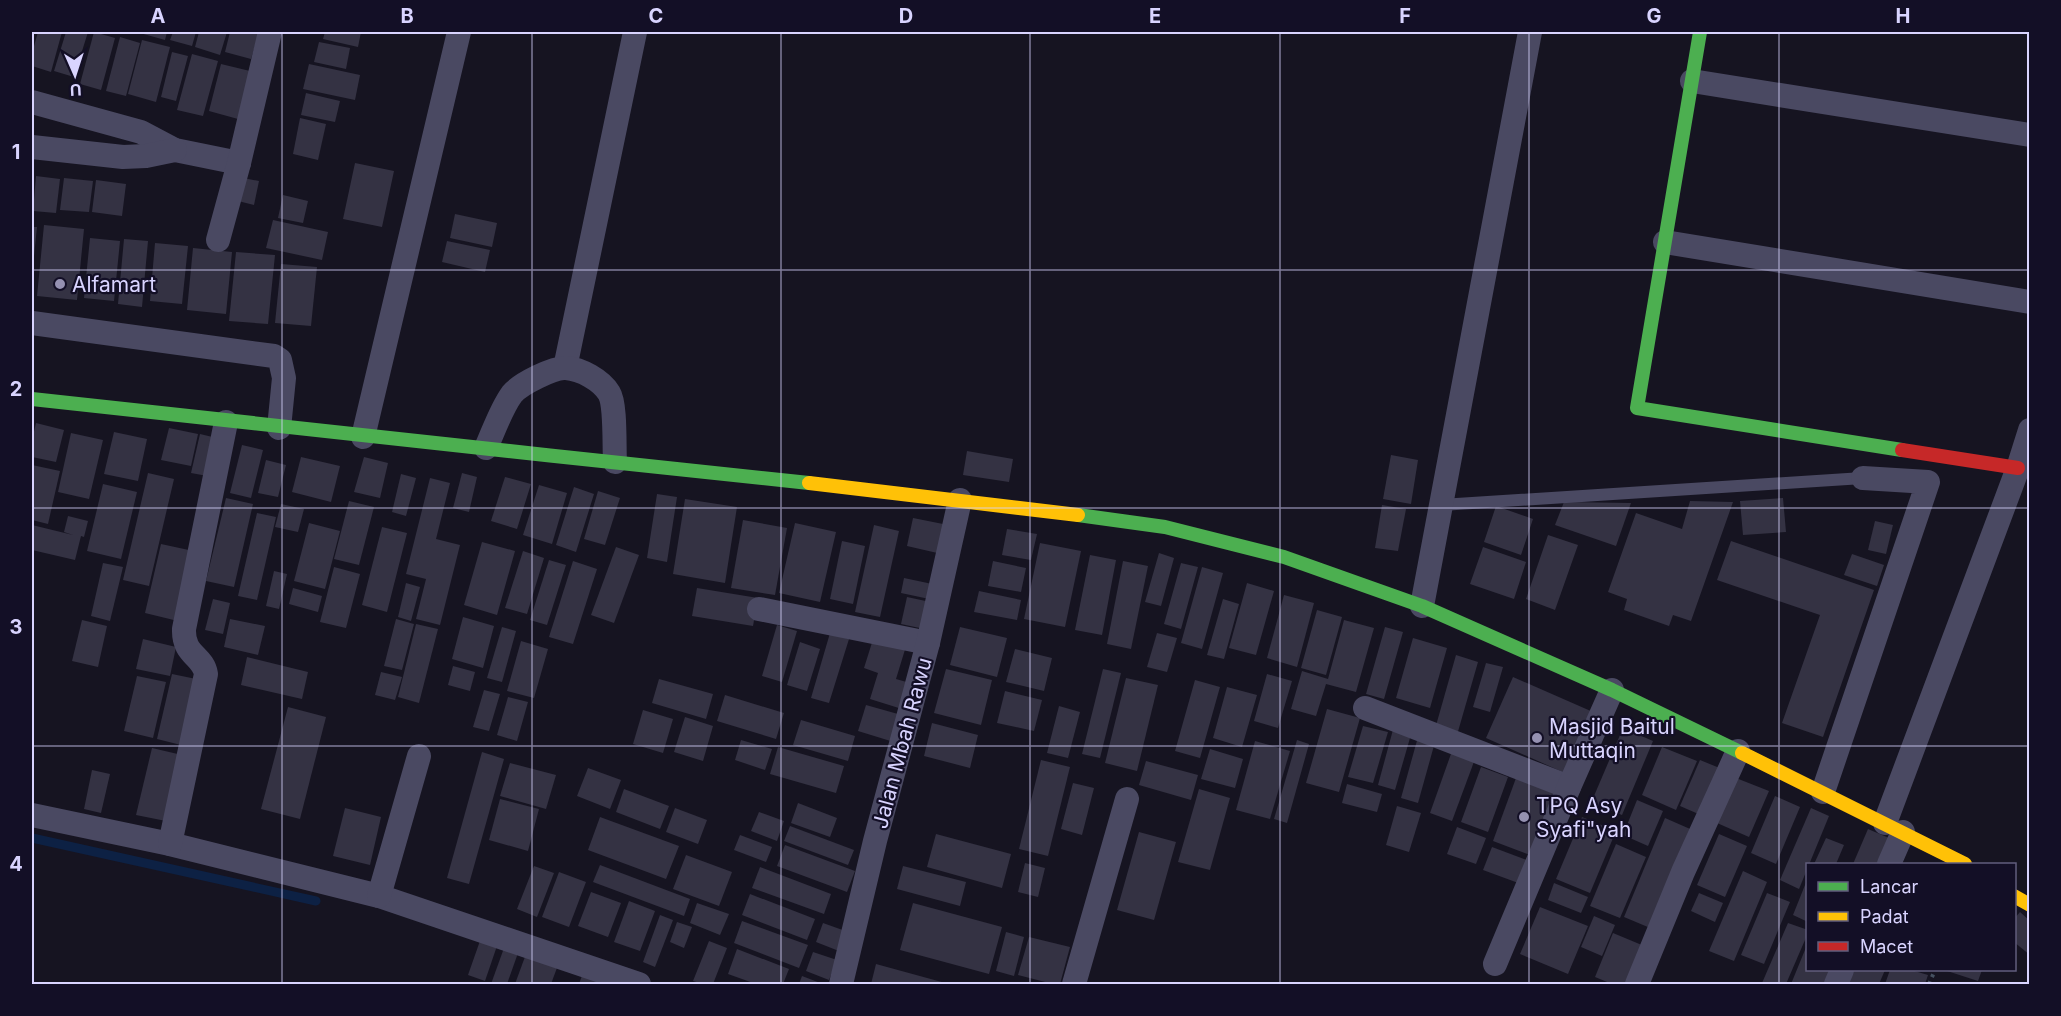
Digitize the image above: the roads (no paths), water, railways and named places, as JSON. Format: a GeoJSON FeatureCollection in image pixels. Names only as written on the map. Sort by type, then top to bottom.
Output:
{"type":"FeatureCollection","features":[{"type":"Feature","properties":{"kind":"street"},"geometry":{"type":"LineString","coordinates":[[218,240],[270,32]]}},
{"type":"Feature","properties":{"kind":"street"},"geometry":{"type":"LineString","coordinates":[[363,437],[459,32]]}},
{"type":"Feature","properties":{"kind":"street"},"geometry":{"type":"LineString","coordinates":[[564,368],[635,32]]}},
{"type":"Feature","properties":{"kind":"street"},"geometry":{"type":"LineString","coordinates":[[1422,606],[1530,32]]}},
{"type":"Feature","properties":{"kind":"street"},"geometry":{"type":"LineString","coordinates":[[1700,32],[1637,408],[2018,468]]}},
{"type":"Feature","properties":{"kind":"street"},"geometry":{"type":"LineString","coordinates":[[1692,81],[2030,135]]}},
{"type":"Feature","properties":{"kind":"street"},"geometry":{"type":"LineString","coordinates":[[32,102],[141,132],[175,150],[239,163]]}},
{"type":"Feature","properties":{"kind":"street"},"geometry":{"type":"LineString","coordinates":[[32,147],[123,158],[175,150]]}},
{"type":"Feature","properties":{"kind":"street"},"geometry":{"type":"LineString","coordinates":[[1665,243],[2030,302]]}},
{"type":"Feature","properties":{"kind":"street"},"geometry":{"type":"LineString","coordinates":[[32,323],[274,356],[280,360],[284,378],[279,428]]}},
{"type":"Feature","properties":{"kind":"street"},"geometry":{"type":"LineString","coordinates":[[486,448],[513,392],[536,377],[564,368],[584,373],[601,384],[610,394],[613,410],[615,462]]}},
{"type":"Feature","properties":{"kind":"street"},"geometry":{"type":"LineString","coordinates":[[32,399],[279,428],[486,448],[960,500],[1165,527],[1284,557],[1422,606],[1612,690],[1963,863]]}},
{"type":"Feature","properties":{"kind":"street"},"geometry":{"type":"LineString","coordinates":[[170,844],[206,674],[204,665],[187,648],[184,629],[226,422]]}},
{"type":"Feature","properties":{"kind":"street"},"geometry":{"type":"LineString","coordinates":[[1889,863],[1894,828],[2030,430]]}},
{"type":"Feature","properties":{"kind":"street"},"geometry":{"type":"LineString","coordinates":[[1823,792],[1928,482],[1863,478]]}},
{"type":"Feature","properties":{"kind":"street","name":"Jalan Mbah Rawu"},"geometry":{"type":"LineString","coordinates":[[841,984],[875,841],[928,643],[960,500]]}},
{"type":"Feature","properties":{"kind":"street"},"geometry":{"type":"LineString","coordinates":[[759,609],[928,643]]}},
{"type":"Feature","properties":{"kind":"street"},"geometry":{"type":"LineString","coordinates":[[1495,964],[1612,690]]}},
{"type":"Feature","properties":{"kind":"street"},"geometry":{"type":"LineString","coordinates":[[1365,708],[1569,787]]}},
{"type":"Feature","properties":{"kind":"street"},"geometry":{"type":"LineString","coordinates":[[1637,984],[1683,872],[1738,751]]}},
{"type":"Feature","properties":{"kind":"street"},"geometry":{"type":"LineString","coordinates":[[379,896],[419,756]]}},
{"type":"Feature","properties":{"kind":"street"},"geometry":{"type":"LineString","coordinates":[[1074,984],[1127,799]]}},
{"type":"Feature","properties":{"kind":"street"},"geometry":{"type":"LineString","coordinates":[[32,815],[170,844],[379,896],[639,984]]}},
{"type":"Feature","properties":{"kind":"street"},"geometry":{"type":"LineString","coordinates":[[2016,897],[2030,906]]}},
{"type":"Feature","properties":{"kind":"lane"},"geometry":{"type":"LineString","coordinates":[[1441,505],[1863,478]]}},
{"type":"Feature","properties":{"kind":"waterway"},"geometry":{"type":"LineString","coordinates":[[32,838],[316,901]]}},
{"type":"Feature","properties":{"kind":"place","name":"Alfamart"},"geometry":{"type":"Point","coordinates":[60,284]}},
{"type":"Feature","properties":{"kind":"place","name":"Masjid Baitul Muttaqin"},"geometry":{"type":"Point","coordinates":[1537,738]}},
{"type":"Feature","properties":{"kind":"place","name":"TPQ Asy Syafi\"yah"},"geometry":{"type":"Point","coordinates":[1524,817]}}]}
